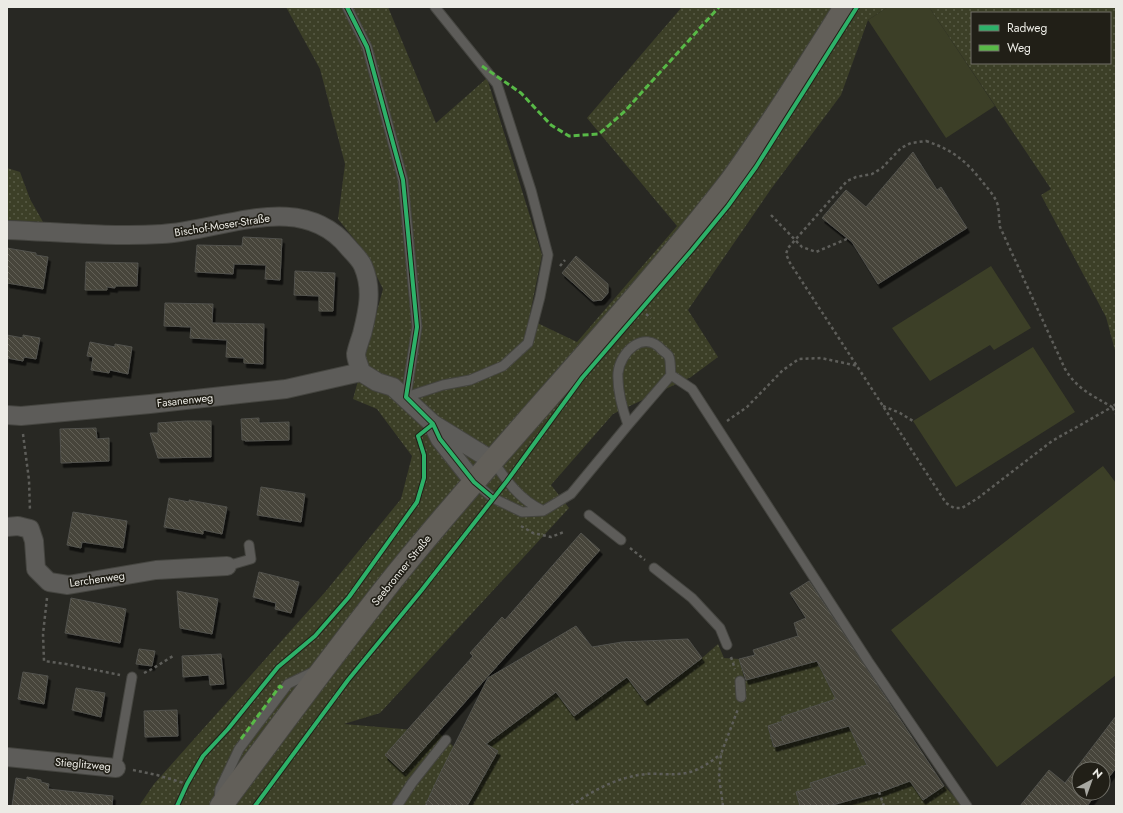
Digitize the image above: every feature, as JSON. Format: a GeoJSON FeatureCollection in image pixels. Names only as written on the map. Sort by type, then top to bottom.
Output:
{"type":"FeatureCollection","features":[{"type":"Feature","properties":{"kind":"street","name":"Seebronner Straße"},"geometry":{"type":"LineString","coordinates":[[221,806],[325,665],[400,570],[474,482],[595,345],[665,262],[731,180],[802,76],[845,7]]}},
{"type":"Feature","properties":{"kind":"street","name":"Bischof-Moser-Straße"},"geometry":{"type":"LineString","coordinates":[[7,230],[94,235],[163,234],[206,228],[260,217],[294,217],[322,224],[343,240],[362,264],[369,286],[368,312],[356,355],[361,372]]}},
{"type":"Feature","properties":{"kind":"street"},"geometry":{"type":"LineString","coordinates":[[361,372],[377,382],[393,387],[406,397],[433,424],[493,461]]}},
{"type":"Feature","properties":{"kind":"street","name":"Fasanenweg"},"geometry":{"type":"LineString","coordinates":[[14,416],[150,404],[286,389],[361,372]]}},
{"type":"Feature","properties":{"kind":"street"},"geometry":{"type":"LineString","coordinates":[[433,424],[440,439],[474,482]]}},
{"type":"Feature","properties":{"kind":"street"},"geometry":{"type":"LineString","coordinates":[[7,527],[18,526],[30,529],[34,541],[36,569],[50,582]]}},
{"type":"Feature","properties":{"kind":"street","name":"Lerchenweg"},"geometry":{"type":"LineString","coordinates":[[50,582],[68,585],[156,570],[227,566]]}},
{"type":"Feature","properties":{"kind":"street","name":"Stieglitzweg"},"geometry":{"type":"LineString","coordinates":[[7,757],[116,768]]}},
{"type":"Feature","properties":{"kind":"lane"},"geometry":{"type":"LineString","coordinates":[[347,7],[367,47],[404,180],[417,327],[406,397],[444,385],[470,380],[503,366],[528,343],[540,297],[548,255],[531,190],[497,84],[434,7]]}},
{"type":"Feature","properties":{"kind":"lane"},"geometry":{"type":"LineString","coordinates":[[474,482],[493,498],[522,512],[543,511],[571,494],[671,375],[669,357],[658,345],[648,342],[636,344],[626,352],[621,361],[618,373],[618,386],[621,407],[628,425]]}},
{"type":"Feature","properties":{"kind":"lane"},"geometry":{"type":"LineString","coordinates":[[671,375],[692,389],[868,661],[967,806]]}},
{"type":"Feature","properties":{"kind":"lane"},"geometry":{"type":"LineString","coordinates":[[493,461],[507,481],[523,498],[532,506],[543,511]]}},
{"type":"Feature","properties":{"kind":"lane"},"geometry":{"type":"LineString","coordinates":[[589,515],[621,540]]}},
{"type":"Feature","properties":{"kind":"lane"},"geometry":{"type":"LineString","coordinates":[[227,566],[251,559],[249,546]]}},
{"type":"Feature","properties":{"kind":"lane"},"geometry":{"type":"LineString","coordinates":[[654,568],[692,598],[720,628],[727,645]]}},
{"type":"Feature","properties":{"kind":"lane"},"geometry":{"type":"LineString","coordinates":[[218,806],[220,789],[238,749],[288,684],[325,665]]}},
{"type":"Feature","properties":{"kind":"lane","name":"Stieglitzweg"},"geometry":{"type":"LineString","coordinates":[[116,768],[132,678]]}},
{"type":"Feature","properties":{"kind":"lane"},"geometry":{"type":"LineString","coordinates":[[740,681],[741,697]]}},
{"type":"Feature","properties":{"kind":"lane"},"geometry":{"type":"LineString","coordinates":[[397,806],[412,783],[446,740]]}},
{"type":"Feature","properties":{"kind":"path"},"geometry":{"type":"LineString","coordinates":[[1116,404],[1112,407],[1052,441],[978,498],[962,508],[954,508],[946,503],[790,263],[786,254],[788,248],[847,181],[856,177],[872,174],[882,168],[901,148],[911,143],[926,141],[946,148],[963,160],[995,198],[998,206],[1000,227],[1065,369],[1073,381],[1086,392],[1112,407],[1116,414]]}},
{"type":"Feature","properties":{"kind":"path"},"geometry":{"type":"LineString","coordinates":[[771,215],[802,248],[816,252],[849,238]]}},
{"type":"Feature","properties":{"kind":"path"},"geometry":{"type":"LineString","coordinates":[[717,427],[747,407],[783,370],[799,359],[821,358],[858,366]]}},
{"type":"Feature","properties":{"kind":"path"},"geometry":{"type":"LineString","coordinates":[[883,406],[900,413],[913,421]]}},
{"type":"Feature","properties":{"kind":"path"},"geometry":{"type":"LineString","coordinates":[[14,416],[29,480],[30,529]]}},
{"type":"Feature","properties":{"kind":"path"},"geometry":{"type":"LineString","coordinates":[[518,524],[534,533],[551,537],[564,532]]}},
{"type":"Feature","properties":{"kind":"path"},"geometry":{"type":"LineString","coordinates":[[621,540],[654,568]]}},
{"type":"Feature","properties":{"kind":"path"},"geometry":{"type":"LineString","coordinates":[[50,582],[43,634],[44,661],[66,664],[132,678],[152,669],[173,656]]}},
{"type":"Feature","properties":{"kind":"path"},"geometry":{"type":"LineString","coordinates":[[727,645],[740,681]]}},
{"type":"Feature","properties":{"kind":"path"},"geometry":{"type":"LineString","coordinates":[[723,806],[719,777],[721,754],[741,697]]}},
{"type":"Feature","properties":{"kind":"path"},"geometry":{"type":"LineString","coordinates":[[571,806],[607,784],[646,774],[679,774],[695,771],[710,763],[721,754]]}},
{"type":"Feature","properties":{"kind":"path"},"geometry":{"type":"LineString","coordinates":[[116,768],[157,775],[187,784]]}},
{"type":"Feature","properties":{"kind":"path"},"geometry":{"type":"LineString","coordinates":[[879,792],[884,806]]}},
{"type":"Feature","properties":{"kind":"green space"},"geometry":{"type":"Polygon","coordinates":[[[286,7],[388,7],[436,123],[487,78],[542,255],[529,319],[577,342],[677,226],[587,118],[682,7],[888,7],[868,20],[841,95],[771,189],[688,310],[718,357],[691,377],[613,414],[551,485],[569,508],[380,713],[344,724],[438,732],[454,747],[425,806],[139,806],[154,784],[326,591],[401,499],[412,456],[377,409],[353,399],[383,289],[364,251],[338,219],[345,164],[320,69],[286,7]]]}},
{"type":"Feature","properties":{"kind":"green space"},"geometry":{"type":"Polygon","coordinates":[[[888,7],[929,7],[995,106],[946,138],[868,20],[888,7]]]}},
{"type":"Feature","properties":{"kind":"green space"},"geometry":{"type":"Polygon","coordinates":[[[929,7],[1116,7],[1116,354],[1106,317],[1041,195],[1051,189],[929,7]]]}},
{"type":"Feature","properties":{"kind":"green space"},"geometry":{"type":"Polygon","coordinates":[[[7,168],[20,172],[30,199],[43,222],[7,220],[7,168]]]}},
{"type":"Feature","properties":{"kind":"green space"},"geometry":{"type":"Polygon","coordinates":[[[991,266],[1031,328],[994,350],[990,345],[930,381],[892,328],[991,266]]]}},
{"type":"Feature","properties":{"kind":"green space"},"geometry":{"type":"Polygon","coordinates":[[[1033,347],[1075,412],[956,487],[913,421],[1033,347]]]}},
{"type":"Feature","properties":{"kind":"green space"},"geometry":{"type":"Polygon","coordinates":[[[1103,466],[1116,483],[1116,675],[997,767],[891,630],[1103,466]]]}},
{"type":"Feature","properties":{"kind":"green space"},"geometry":{"type":"Polygon","coordinates":[[[718,644],[724,658],[739,659],[745,681],[817,661],[836,699],[781,717],[783,721],[768,726],[773,747],[849,726],[867,765],[810,783],[812,788],[796,792],[800,806],[467,806],[483,743],[503,731],[559,690],[559,696],[574,716],[629,675],[645,700],[702,658],[718,644]]]}},
{"type":"Feature","properties":{"kind":"green space"},"geometry":{"type":"Polygon","coordinates":[[[911,780],[923,800],[944,786],[964,806],[829,806],[881,791],[911,780]]]}},
{"type":"Feature","properties":{"kind":"building"},"geometry":{"type":"Polygon","coordinates":[[[913,152],[937,190],[941,187],[967,228],[878,284],[852,242],[822,218],[846,190],[866,207],[913,152]]]}},
{"type":"Feature","properties":{"kind":"building"},"geometry":{"type":"Polygon","coordinates":[[[243,237],[282,239],[280,280],[265,279],[266,265],[234,264],[233,274],[195,272],[197,245],[242,246],[243,237]]]}},
{"type":"Feature","properties":{"kind":"building"},"geometry":{"type":"Polygon","coordinates":[[[7,248],[36,253],[36,255],[48,257],[43,289],[7,283],[7,248]]]}},
{"type":"Feature","properties":{"kind":"building"},"geometry":{"type":"Polygon","coordinates":[[[576,256],[608,284],[608,293],[602,300],[593,301],[562,273],[576,256]]]}},
{"type":"Feature","properties":{"kind":"building"},"geometry":{"type":"Polygon","coordinates":[[[86,262],[138,263],[137,286],[115,286],[115,288],[107,287],[107,290],[85,290],[86,262]]]}},
{"type":"Feature","properties":{"kind":"building"},"geometry":{"type":"Polygon","coordinates":[[[295,271],[335,273],[333,311],[319,311],[319,296],[294,295],[295,271]]]}},
{"type":"Feature","properties":{"kind":"building"},"geometry":{"type":"Polygon","coordinates":[[[165,303],[213,304],[212,323],[264,324],[263,364],[244,363],[244,358],[226,357],[227,340],[190,338],[191,327],[164,326],[165,303]]]}},
{"type":"Feature","properties":{"kind":"building"},"geometry":{"type":"Polygon","coordinates":[[[7,335],[23,338],[23,335],[40,338],[36,359],[24,357],[23,361],[7,358],[7,335]]]}},
{"type":"Feature","properties":{"kind":"building"},"geometry":{"type":"Polygon","coordinates":[[[90,342],[115,347],[115,344],[132,347],[128,374],[110,370],[109,373],[91,370],[93,357],[87,356],[90,342]]]}},
{"type":"Feature","properties":{"kind":"building"},"geometry":{"type":"Polygon","coordinates":[[[259,418],[259,423],[289,422],[289,440],[242,440],[241,419],[259,418]]]}},
{"type":"Feature","properties":{"kind":"building"},"geometry":{"type":"Polygon","coordinates":[[[211,421],[211,457],[158,458],[150,433],[158,433],[158,423],[211,421]]]}},
{"type":"Feature","properties":{"kind":"building"},"geometry":{"type":"Polygon","coordinates":[[[96,428],[97,439],[109,438],[109,461],[61,463],[60,429],[96,428]]]}},
{"type":"Feature","properties":{"kind":"building"},"geometry":{"type":"Polygon","coordinates":[[[261,487],[305,494],[301,522],[257,515],[261,487]]]}},
{"type":"Feature","properties":{"kind":"building"},"geometry":{"type":"Polygon","coordinates":[[[169,498],[227,507],[222,534],[203,530],[203,534],[164,527],[169,498]]]}},
{"type":"Feature","properties":{"kind":"building"},"geometry":{"type":"Polygon","coordinates":[[[73,512],[127,521],[123,548],[82,542],[81,548],[67,545],[73,512]]]}},
{"type":"Feature","properties":{"kind":"building"},"geometry":{"type":"Polygon","coordinates":[[[581,533],[600,550],[403,772],[385,755],[473,656],[470,653],[502,617],[505,620],[581,533]]]}},
{"type":"Feature","properties":{"kind":"building"},"geometry":{"type":"Polygon","coordinates":[[[259,572],[299,582],[291,613],[275,609],[276,603],[253,597],[259,572]]]}},
{"type":"Feature","properties":{"kind":"building"},"geometry":{"type":"Polygon","coordinates":[[[809,581],[944,786],[923,800],[910,781],[883,791],[829,806],[800,806],[796,792],[812,788],[810,783],[867,765],[849,726],[774,747],[768,726],[783,721],[781,717],[836,699],[817,661],[746,680],[739,659],[755,655],[753,650],[798,636],[794,623],[806,618],[790,593],[809,581]]]}},
{"type":"Feature","properties":{"kind":"building"},"geometry":{"type":"Polygon","coordinates":[[[177,591],[218,599],[212,634],[180,628],[177,591]]]}},
{"type":"Feature","properties":{"kind":"building"},"geometry":{"type":"Polygon","coordinates":[[[71,598],[126,609],[120,643],[65,633],[71,598]]]}},
{"type":"Feature","properties":{"kind":"building"},"geometry":{"type":"Polygon","coordinates":[[[576,626],[592,647],[622,642],[688,639],[702,658],[645,701],[627,677],[574,716],[556,692],[486,744],[498,751],[467,806],[425,806],[488,678],[576,626]]]}},
{"type":"Feature","properties":{"kind":"building"},"geometry":{"type":"Polygon","coordinates":[[[139,649],[155,651],[152,666],[136,664],[139,649]]]}},
{"type":"Feature","properties":{"kind":"building"},"geometry":{"type":"Polygon","coordinates":[[[221,654],[224,684],[210,685],[209,675],[183,677],[182,656],[221,654]]]}},
{"type":"Feature","properties":{"kind":"building"},"geometry":{"type":"Polygon","coordinates":[[[23,672],[48,676],[44,704],[18,699],[23,672]]]}},
{"type":"Feature","properties":{"kind":"building"},"geometry":{"type":"Polygon","coordinates":[[[76,688],[105,693],[101,717],[72,710],[76,688]]]}},
{"type":"Feature","properties":{"kind":"building"},"geometry":{"type":"Polygon","coordinates":[[[177,710],[178,736],[145,737],[144,711],[177,710]]]}},
{"type":"Feature","properties":{"kind":"building"},"geometry":{"type":"Polygon","coordinates":[[[1116,716],[1116,768],[1111,775],[1111,761],[1082,761],[1116,716]]]}},
{"type":"Feature","properties":{"kind":"building"},"geometry":{"type":"Polygon","coordinates":[[[1049,770],[1065,783],[1071,775],[1071,801],[1091,801],[1087,806],[1020,806],[1049,770]]]}},
{"type":"Feature","properties":{"kind":"building"},"geometry":{"type":"Polygon","coordinates":[[[27,777],[41,780],[41,782],[49,784],[48,789],[113,796],[112,806],[12,806],[16,778],[27,780],[27,777]]]}},
{"type":"Feature","properties":{"kind":"marked path"},"geometry":{"type":"LineString","coordinates":[[482,66],[521,93],[551,125],[569,136],[599,134],[625,111],[719,7]]}},
{"type":"Feature","properties":{"kind":"marked path"},"geometry":{"type":"LineString","coordinates":[[241,739],[280,686],[284,689]]}},
{"type":"Feature","properties":{"kind":"cycle path"},"geometry":{"type":"LineString","coordinates":[[347,7],[367,47],[403,180],[417,327],[406,397],[433,424],[440,439],[474,482],[493,498]]}},
{"type":"Feature","properties":{"kind":"cycle path"},"geometry":{"type":"LineString","coordinates":[[255,806],[348,680],[421,591],[507,481],[582,378],[728,206],[756,167],[857,7]]}},
{"type":"Feature","properties":{"kind":"cycle path"},"geometry":{"type":"LineString","coordinates":[[177,806],[187,784],[203,756],[228,729],[278,667],[315,636],[349,597],[417,502],[424,478],[424,455],[418,436],[433,424]]}}]}
